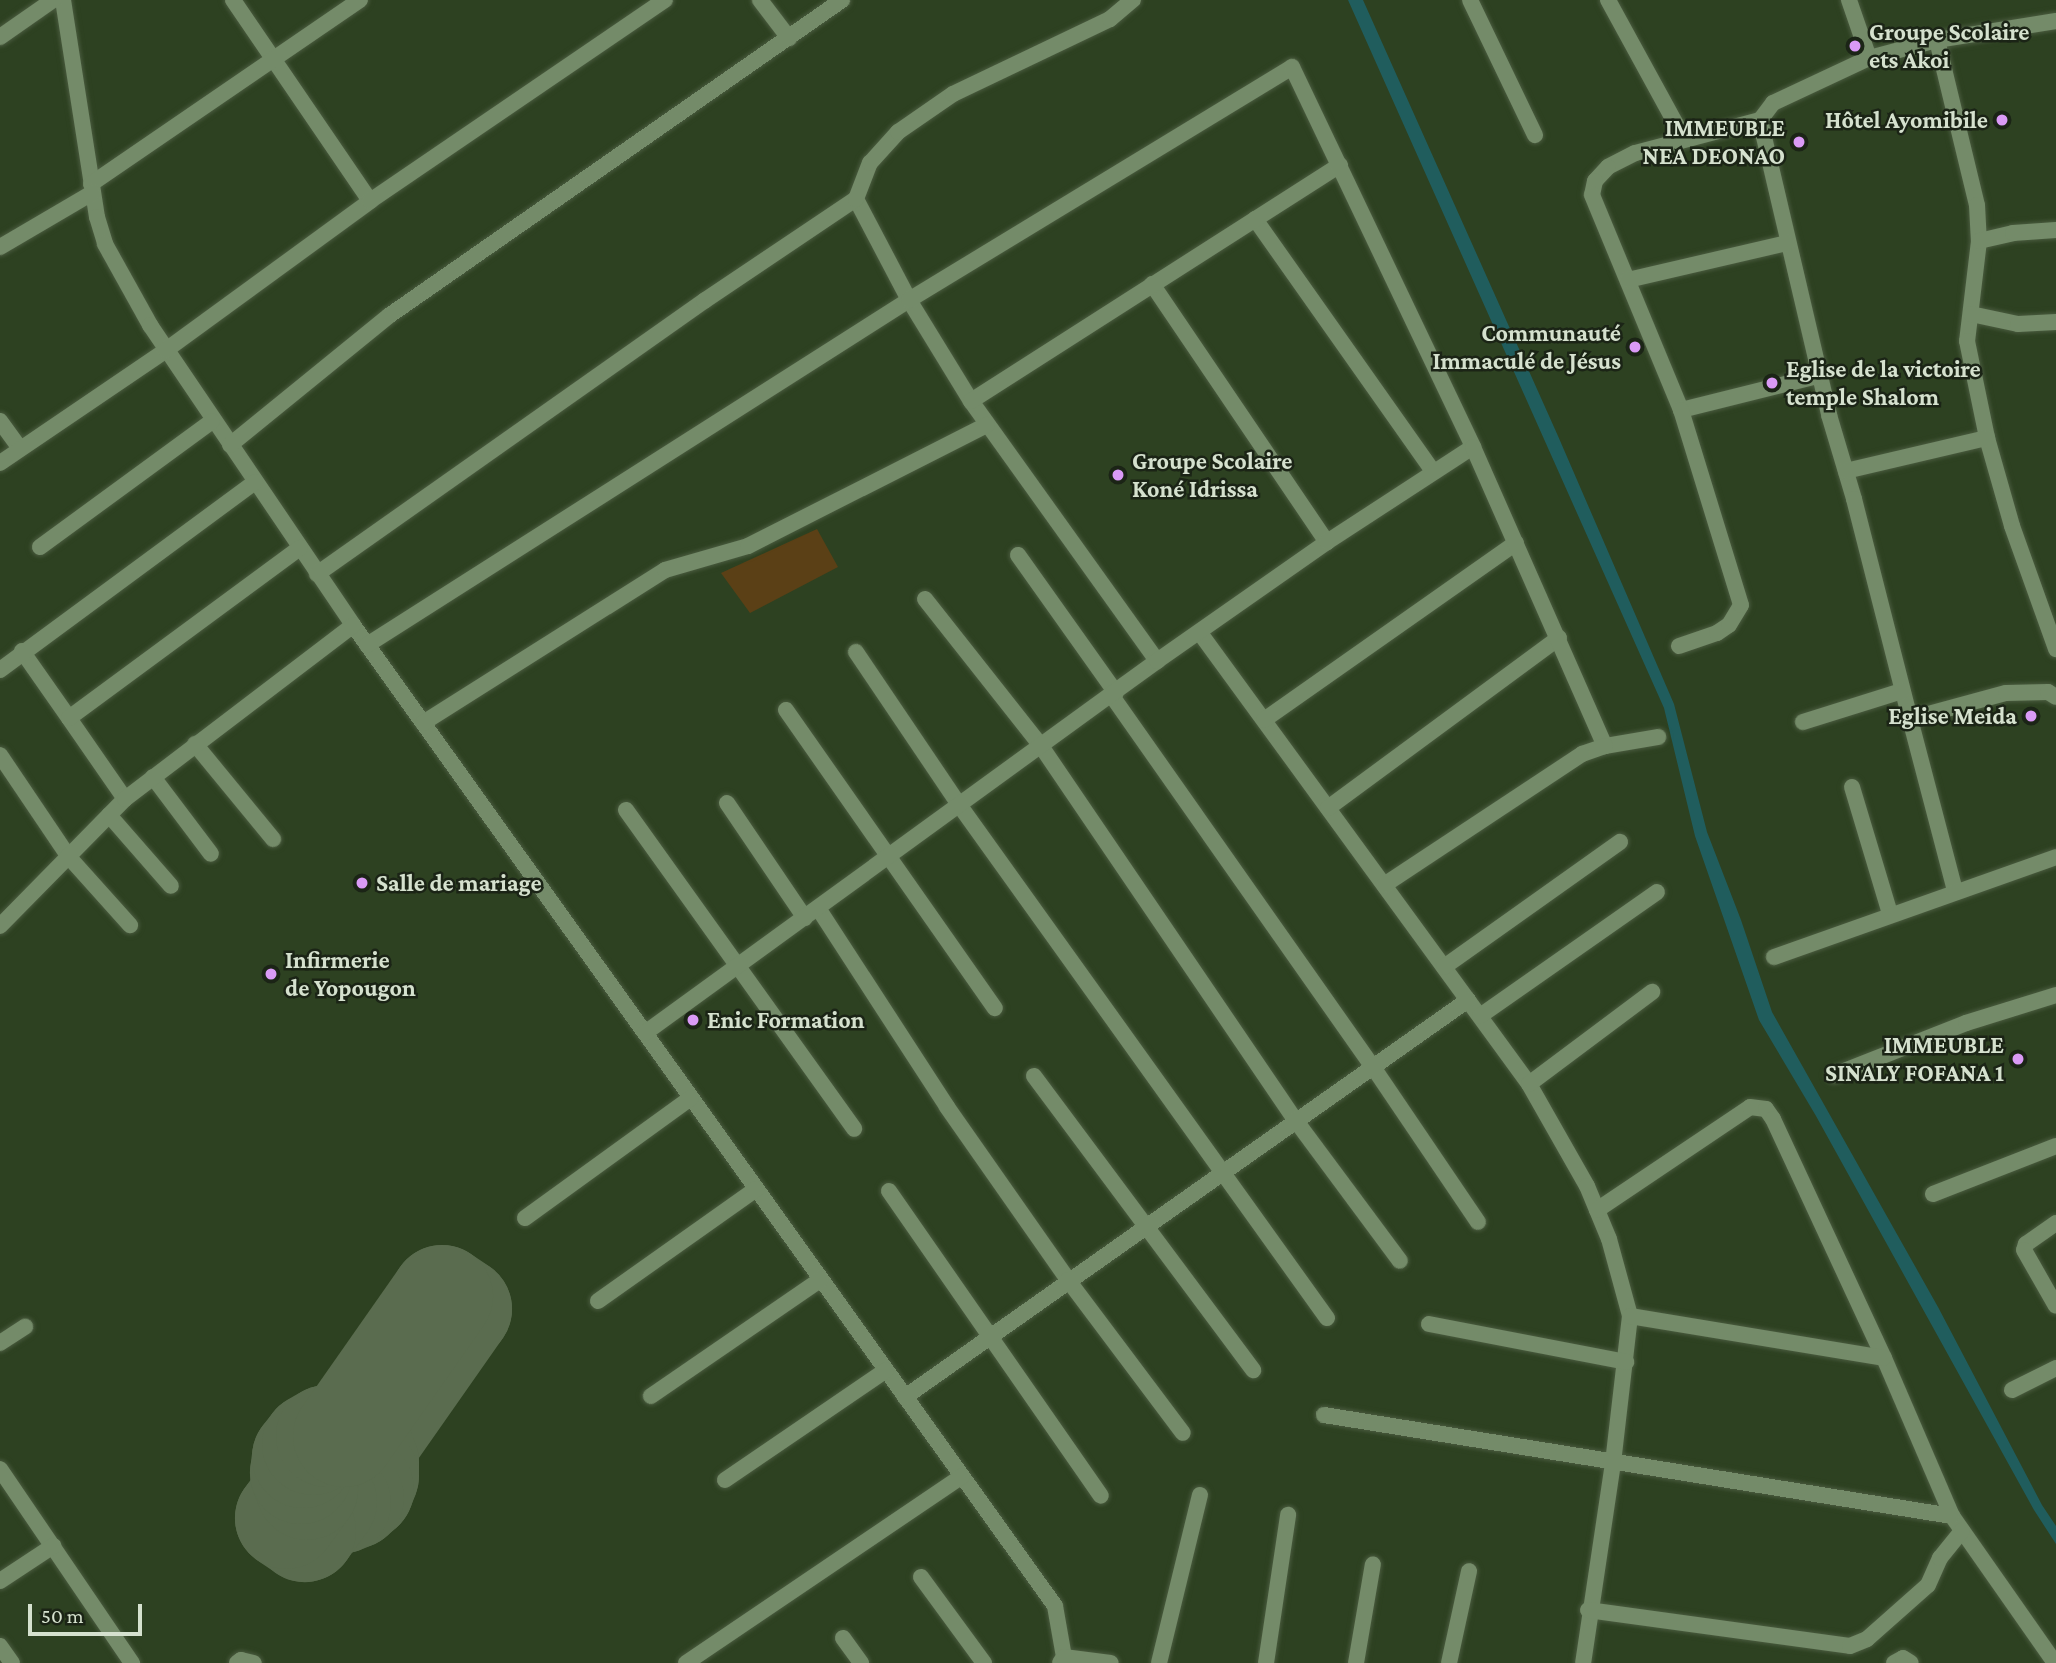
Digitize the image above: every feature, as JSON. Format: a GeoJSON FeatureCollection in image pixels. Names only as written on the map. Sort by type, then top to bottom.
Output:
{"type":"FeatureCollection","features":[{"type":"Feature","properties":{"kind":"street"},"geometry":{"type":"LineString","coordinates":[[0,37],[53,0]]}},
{"type":"Feature","properties":{"kind":"street"},"geometry":{"type":"LineString","coordinates":[[63,0],[92,189],[105,244],[166,350],[367,645],[1055,1606],[1070,1660],[1111,1663]]}},
{"type":"Feature","properties":{"kind":"street"},"geometry":{"type":"LineString","coordinates":[[233,0],[370,201]]}},
{"type":"Feature","properties":{"kind":"street"},"geometry":{"type":"LineString","coordinates":[[0,247],[92,189],[360,0]]}},
{"type":"Feature","properties":{"kind":"street"},"geometry":{"type":"LineString","coordinates":[[0,463],[166,350],[370,201],[665,0]]}},
{"type":"Feature","properties":{"kind":"street"},"geometry":{"type":"LineString","coordinates":[[760,0],[789,38]]}},
{"type":"Feature","properties":{"kind":"street"},"geometry":{"type":"LineString","coordinates":[[230,445],[390,315],[842,0]]}},
{"type":"Feature","properties":{"kind":"street"},"geometry":{"type":"LineString","coordinates":[[317,573],[704,301],[856,198],[870,163],[898,132],[953,94],[1110,19],[1133,0]]}},
{"type":"Feature","properties":{"kind":"street"},"geometry":{"type":"LineString","coordinates":[[1470,0],[1535,135]]}},
{"type":"Feature","properties":{"kind":"street"},"geometry":{"type":"LineString","coordinates":[[1608,0],[1684,139]]}},
{"type":"Feature","properties":{"kind":"street"},"geometry":{"type":"LineString","coordinates":[[1849,0],[1869,58]]}},
{"type":"Feature","properties":{"kind":"street"},"geometry":{"type":"LineString","coordinates":[[1679,646],[1717,633],[1729,625],[1741,605],[1681,410],[1592,195],[1595,181],[1608,167],[1635,153],[1760,120],[1773,103],[1869,58],[1937,40],[2056,21]]}},
{"type":"Feature","properties":{"kind":"street"},"geometry":{"type":"LineString","coordinates":[[1937,40],[1973,185],[1979,241],[1967,341],[1987,438],[2012,526],[2056,649]]}},
{"type":"Feature","properties":{"kind":"street"},"geometry":{"type":"LineString","coordinates":[[367,645],[909,300],[1292,67],[1473,447],[1605,746]]}},
{"type":"Feature","properties":{"kind":"street"},"geometry":{"type":"LineString","coordinates":[[1760,120],[1787,243],[1955,891]]}},
{"type":"Feature","properties":{"kind":"street"},"geometry":{"type":"LineString","coordinates":[[971,401],[1340,165]]}},
{"type":"Feature","properties":{"kind":"street"},"geometry":{"type":"LineString","coordinates":[[856,198],[909,300],[971,401],[1157,661]]}},
{"type":"Feature","properties":{"kind":"street"},"geometry":{"type":"LineString","coordinates":[[1255,219],[1433,471]]}},
{"type":"Feature","properties":{"kind":"street"},"geometry":{"type":"LineString","coordinates":[[1979,241],[2013,233],[2056,230]]}},
{"type":"Feature","properties":{"kind":"street"},"geometry":{"type":"LineString","coordinates":[[1628,280],[1787,243]]}},
{"type":"Feature","properties":{"kind":"street"},"geometry":{"type":"LineString","coordinates":[[1152,284],[1327,542]]}},
{"type":"Feature","properties":{"kind":"street"},"geometry":{"type":"LineString","coordinates":[[1971,314],[2018,324],[2056,322]]}},
{"type":"Feature","properties":{"kind":"street"},"geometry":{"type":"LineString","coordinates":[[1681,410],[1821,375]]}},
{"type":"Feature","properties":{"kind":"street"},"geometry":{"type":"LineString","coordinates":[[0,421],[20,449]]}},
{"type":"Feature","properties":{"kind":"street"},"geometry":{"type":"LineString","coordinates":[[40,548],[212,421]]}},
{"type":"Feature","properties":{"kind":"street"},"geometry":{"type":"LineString","coordinates":[[423,723],[665,570],[748,546],[987,425]]}},
{"type":"Feature","properties":{"kind":"street"},"geometry":{"type":"LineString","coordinates":[[1846,471],[1987,438]]}},
{"type":"Feature","properties":{"kind":"street"},"geometry":{"type":"LineString","coordinates":[[645,1034],[1114,695],[1157,661],[1327,542],[1473,447]]}},
{"type":"Feature","properties":{"kind":"street"},"geometry":{"type":"LineString","coordinates":[[0,670],[255,482]]}},
{"type":"Feature","properties":{"kind":"street"},"geometry":{"type":"LineString","coordinates":[[1264,720],[1516,543]]}},
{"type":"Feature","properties":{"kind":"street"},"geometry":{"type":"LineString","coordinates":[[69,718],[300,548]]}},
{"type":"Feature","properties":{"kind":"street"},"geometry":{"type":"LineString","coordinates":[[1018,555],[1478,1222]]}},
{"type":"Feature","properties":{"kind":"street"},"geometry":{"type":"LineString","coordinates":[[925,600],[1041,746],[1296,1121],[1400,1261]]}},
{"type":"Feature","properties":{"kind":"street"},"geometry":{"type":"LineString","coordinates":[[0,926],[125,799],[353,625]]}},
{"type":"Feature","properties":{"kind":"street"},"geometry":{"type":"LineString","coordinates":[[1200,633],[1530,1084],[1587,1186],[1609,1239],[1630,1316],[1613,1463],[1588,1610],[1583,1663]]}},
{"type":"Feature","properties":{"kind":"street"},"geometry":{"type":"LineString","coordinates":[[1328,808],[1559,638]]}},
{"type":"Feature","properties":{"kind":"street"},"geometry":{"type":"LineString","coordinates":[[22,652],[125,799]]}},
{"type":"Feature","properties":{"kind":"street"},"geometry":{"type":"LineString","coordinates":[[856,652],[960,806],[1220,1174],[1327,1318]]}},
{"type":"Feature","properties":{"kind":"street"},"geometry":{"type":"LineString","coordinates":[[1803,722],[1902,691]]}},
{"type":"Feature","properties":{"kind":"street"},"geometry":{"type":"LineString","coordinates":[[1910,719],[2006,693],[2048,692],[2056,697]]}},
{"type":"Feature","properties":{"kind":"street"},"geometry":{"type":"LineString","coordinates":[[786,710],[995,1008]]}},
{"type":"Feature","properties":{"kind":"street"},"geometry":{"type":"LineString","coordinates":[[1384,885],[1582,754],[1605,746],[1657,737]]}},
{"type":"Feature","properties":{"kind":"street"},"geometry":{"type":"LineString","coordinates":[[195,744],[273,839]]}},
{"type":"Feature","properties":{"kind":"street"},"geometry":{"type":"LineString","coordinates":[[0,755],[68,856],[130,925]]}},
{"type":"Feature","properties":{"kind":"street"},"geometry":{"type":"LineString","coordinates":[[153,777],[211,854]]}},
{"type":"Feature","properties":{"kind":"street"},"geometry":{"type":"LineString","coordinates":[[1852,787],[1890,914]]}},
{"type":"Feature","properties":{"kind":"street"},"geometry":{"type":"LineString","coordinates":[[727,803],[804,918]]}},
{"type":"Feature","properties":{"kind":"street"},"geometry":{"type":"LineString","coordinates":[[626,810],[855,1129]]}},
{"type":"Feature","properties":{"kind":"street"},"geometry":{"type":"LineString","coordinates":[[109,815],[171,886]]}},
{"type":"Feature","properties":{"kind":"street"},"geometry":{"type":"LineString","coordinates":[[1444,967],[1620,842]]}},
{"type":"Feature","properties":{"kind":"street"},"geometry":{"type":"LineString","coordinates":[[1774,957],[2056,857]]}},
{"type":"Feature","properties":{"kind":"street"},"geometry":{"type":"LineString","coordinates":[[1480,1016],[1657,892]]}},
{"type":"Feature","properties":{"kind":"street"},"geometry":{"type":"LineString","coordinates":[[818,908],[947,1107],[1068,1280],[1183,1433]]}},
{"type":"Feature","properties":{"kind":"street"},"geometry":{"type":"LineString","coordinates":[[1530,1084],[1652,992]]}},
{"type":"Feature","properties":{"kind":"street"},"geometry":{"type":"LineString","coordinates":[[1834,1075],[1966,1023],[2056,995]]}},
{"type":"Feature","properties":{"kind":"street"},"geometry":{"type":"LineString","coordinates":[[905,1397],[1468,1000]]}},
{"type":"Feature","properties":{"kind":"street"},"geometry":{"type":"LineString","coordinates":[[1034,1076],[1253,1370]]}},
{"type":"Feature","properties":{"kind":"street"},"geometry":{"type":"LineString","coordinates":[[525,1218],[691,1098]]}},
{"type":"Feature","properties":{"kind":"street"},"geometry":{"type":"LineString","coordinates":[[1597,1210],[1749,1107],[1766,1109],[1884,1358],[1952,1516],[2055,1663]]}},
{"type":"Feature","properties":{"kind":"street"},"geometry":{"type":"LineString","coordinates":[[1933,1194],[2056,1146]]}},
{"type":"Feature","properties":{"kind":"street"},"geometry":{"type":"LineString","coordinates":[[598,1301],[756,1189]]}},
{"type":"Feature","properties":{"kind":"street"},"geometry":{"type":"LineString","coordinates":[[888,1191],[1101,1496]]}},
{"type":"Feature","properties":{"kind":"street"},"geometry":{"type":"LineString","coordinates":[[2056,1223],[2026,1244],[2024,1250],[2056,1306]]}},
{"type":"Feature","properties":{"kind":"street"},"geometry":{"type":"LineString","coordinates":[[651,1396],[821,1279]]}},
{"type":"Feature","properties":{"kind":"street"},"geometry":{"type":"LineString","coordinates":[[1630,1316],[1884,1358]]}},
{"type":"Feature","properties":{"kind":"street"},"geometry":{"type":"LineString","coordinates":[[1429,1324],[1626,1362]]}},
{"type":"Feature","properties":{"kind":"street"},"geometry":{"type":"LineString","coordinates":[[0,1343],[25,1327]]}},
{"type":"Feature","properties":{"kind":"street"},"geometry":{"type":"LineString","coordinates":[[2012,1390],[2056,1368]]}},
{"type":"Feature","properties":{"kind":"street"},"geometry":{"type":"LineString","coordinates":[[725,1479],[886,1370]]}},
{"type":"Feature","properties":{"kind":"street"},"geometry":{"type":"LineString","coordinates":[[1324,1415],[1952,1516]]}},
{"type":"Feature","properties":{"kind":"street"},"geometry":{"type":"LineString","coordinates":[[0,1469],[132,1663]]}},
{"type":"Feature","properties":{"kind":"street"},"geometry":{"type":"LineString","coordinates":[[685,1663],[962,1476]]}},
{"type":"Feature","properties":{"kind":"street"},"geometry":{"type":"LineString","coordinates":[[1159,1663],[1200,1495]]}},
{"type":"Feature","properties":{"kind":"street"},"geometry":{"type":"LineString","coordinates":[[1266,1663],[1288,1515]]}},
{"type":"Feature","properties":{"kind":"street"},"geometry":{"type":"LineString","coordinates":[[1588,1610],[1850,1646],[1867,1639],[1928,1585],[1940,1558],[1962,1531]]}},
{"type":"Feature","properties":{"kind":"street"},"geometry":{"type":"LineString","coordinates":[[0,1581],[53,1546]]}},
{"type":"Feature","properties":{"kind":"street"},"geometry":{"type":"LineString","coordinates":[[1356,1663],[1373,1564]]}},
{"type":"Feature","properties":{"kind":"street"},"geometry":{"type":"LineString","coordinates":[[1449,1663],[1469,1571]]}},
{"type":"Feature","properties":{"kind":"street"},"geometry":{"type":"LineString","coordinates":[[921,1577],[984,1663]]}},
{"type":"Feature","properties":{"kind":"street"},"geometry":{"type":"LineString","coordinates":[[844,1638],[861,1663]]}},
{"type":"Feature","properties":{"kind":"street"},"geometry":{"type":"LineString","coordinates":[[0,1646],[12,1663]]}},
{"type":"Feature","properties":{"kind":"street"},"geometry":{"type":"LineString","coordinates":[[1894,1663],[1903,1658],[1911,1663]]}},
{"type":"Feature","properties":{"kind":"street"},"geometry":{"type":"LineString","coordinates":[[237,1663],[241,1660],[254,1663]]}},
{"type":"Feature","properties":{"kind":"shaded area"},"geometry":{"type":"Polygon","coordinates":[[[817,529],[838,567],[750,613],[721,573],[817,529]]]}},
{"type":"Feature","properties":{"kind":"water"},"geometry":{"type":"Polygon","coordinates":[[[1348,0],[1363,0],[1558,436],[1674,704],[1707,832],[1772,1012],[1938,1307],[2042,1505],[2056,1526],[2056,1544],[2034,1510],[1816,1116],[1759,1020],[1695,836],[1664,708],[1348,0]]]}},
{"type":"Feature","properties":{"kind":"runway"},"geometry":{"type":"LineString","coordinates":[[442,1296],[461,1309],[363,1449],[368,1462],[368,1476],[363,1489],[353,1498],[340,1503],[326,1502],[305,1531],[286,1518],[307,1489],[301,1473],[303,1457],[313,1444],[327,1436],[344,1436],[442,1296]]}},
{"type":"Feature","properties":{"kind":"place","name":"Groupe Scolaire ets Akoi"},"geometry":{"type":"Point","coordinates":[1855,46]}},
{"type":"Feature","properties":{"kind":"place","name":"Hôtel Ayomibile"},"geometry":{"type":"Point","coordinates":[2002,120]}},
{"type":"Feature","properties":{"kind":"place","name":"IMMEUBLE NEA DEONAO"},"geometry":{"type":"Point","coordinates":[1799,142]}},
{"type":"Feature","properties":{"kind":"place","name":"Communauté Immaculé de Jésus"},"geometry":{"type":"Point","coordinates":[1635,347]}},
{"type":"Feature","properties":{"kind":"place","name":"Eglise de la victoire temple Shalom"},"geometry":{"type":"Point","coordinates":[1772,383]}},
{"type":"Feature","properties":{"kind":"place","name":"Groupe Scolaire Koné Idrissa"},"geometry":{"type":"Point","coordinates":[1118,475]}},
{"type":"Feature","properties":{"kind":"place","name":"Eglise Meida"},"geometry":{"type":"Point","coordinates":[2031,716]}},
{"type":"Feature","properties":{"kind":"place","name":"Salle de mariage"},"geometry":{"type":"Point","coordinates":[362,883]}},
{"type":"Feature","properties":{"kind":"place","name":"Infirmerie de Yopougon"},"geometry":{"type":"Point","coordinates":[271,974]}},
{"type":"Feature","properties":{"kind":"place","name":"Enic Formation"},"geometry":{"type":"Point","coordinates":[693,1020]}},
{"type":"Feature","properties":{"kind":"place","name":"IMMEUBLE SINALY FOFANA 1"},"geometry":{"type":"Point","coordinates":[2018,1059]}}]}
